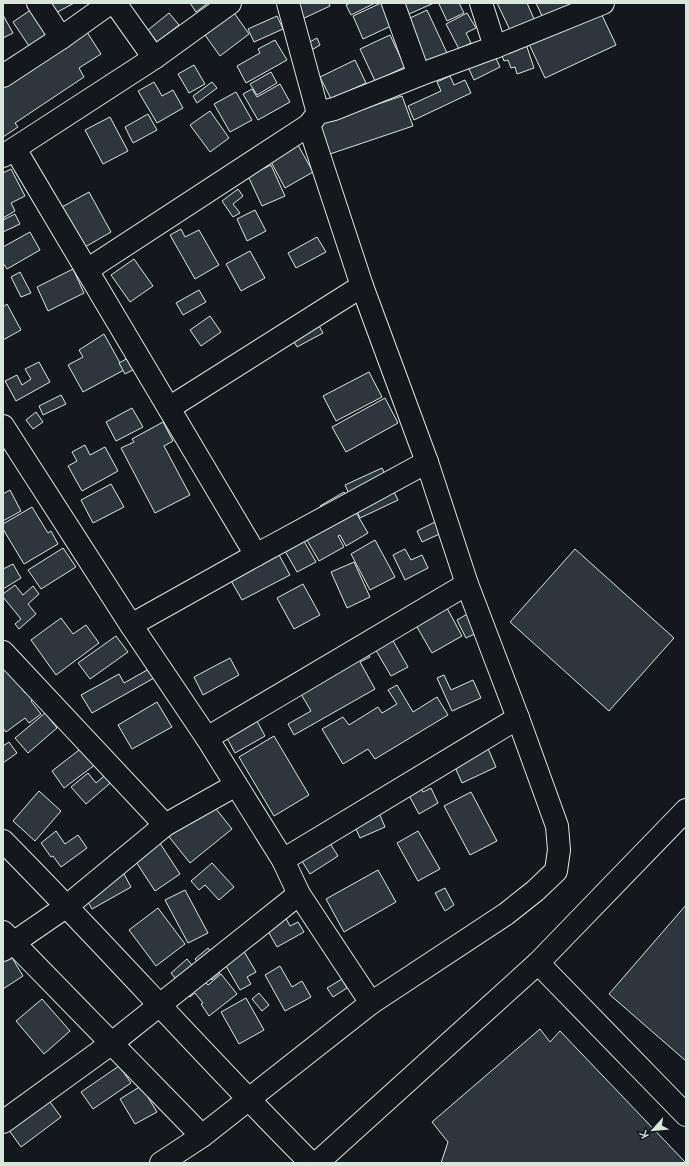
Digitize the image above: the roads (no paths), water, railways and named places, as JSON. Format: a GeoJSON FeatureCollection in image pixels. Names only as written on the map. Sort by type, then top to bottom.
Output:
{"type":"FeatureCollection","features":[{"type":"Feature","properties":{"kind":"street"},"geometry":{"type":"LineString","coordinates":[[38,3],[61,38]]}},
{"type":"Feature","properties":{"kind":"street"},"geometry":{"type":"LineString","coordinates":[[3,76],[61,38],[110,3]]}},
{"type":"Feature","properties":{"kind":"street"},"geometry":{"type":"LineString","coordinates":[[115,3],[154,58]]}},
{"type":"Feature","properties":{"kind":"street"},"geometry":{"type":"LineString","coordinates":[[230,3],[154,58],[9,152],[87,270],[256,555]]}},
{"type":"Feature","properties":{"kind":"street"},"geometry":{"type":"LineString","coordinates":[[161,1163],[202,1136],[371,1004],[506,914],[556,871],[559,850],[557,826],[467,584],[427,462],[362,286],[314,119],[288,3]]}},
{"type":"Feature","properties":{"kind":"street"},"geometry":{"type":"LineString","coordinates":[[393,3],[419,75]]}},
{"type":"Feature","properties":{"kind":"street"},"geometry":{"type":"LineString","coordinates":[[481,3],[496,47]]}},
{"type":"Feature","properties":{"kind":"street"},"geometry":{"type":"LineString","coordinates":[[87,270],[314,119],[334,109],[419,75],[496,47],[598,4]]}},
{"type":"Feature","properties":{"kind":"street"},"geometry":{"type":"LineString","coordinates":[[169,408],[362,286]]}},
{"type":"Feature","properties":{"kind":"street"},"geometry":{"type":"LineString","coordinates":[[4,430],[131,625],[207,738],[283,860],[299,894],[371,1004]]}},
{"type":"Feature","properties":{"kind":"street"},"geometry":{"type":"LineString","coordinates":[[131,625],[427,462]]}},
{"type":"Feature","properties":{"kind":"street"},"geometry":{"type":"LineString","coordinates":[[207,738],[467,584]]}},
{"type":"Feature","properties":{"kind":"street"},"geometry":{"type":"LineString","coordinates":[[3,652],[165,824]]}},
{"type":"Feature","properties":{"kind":"street"},"geometry":{"type":"LineString","coordinates":[[283,860],[518,718]]}},
{"type":"Feature","properties":{"kind":"street"},"geometry":{"type":"LineString","coordinates":[[202,1136],[112,1043],[6,941],[67,906],[165,824],[236,785]]}},
{"type":"Feature","properties":{"kind":"street"},"geometry":{"type":"LineString","coordinates":[[317,1163],[538,963],[686,810]]}},
{"type":"Feature","properties":{"kind":"street"},"geometry":{"type":"LineString","coordinates":[[3,841],[67,906],[248,1100],[311,1163]]}},
{"type":"Feature","properties":{"kind":"street"},"geometry":{"type":"LineString","coordinates":[[3,1122],[112,1043],[299,894]]}},
{"type":"Feature","properties":{"kind":"street"},"geometry":{"type":"LineString","coordinates":[[538,963],[686,1115]]}}]}
